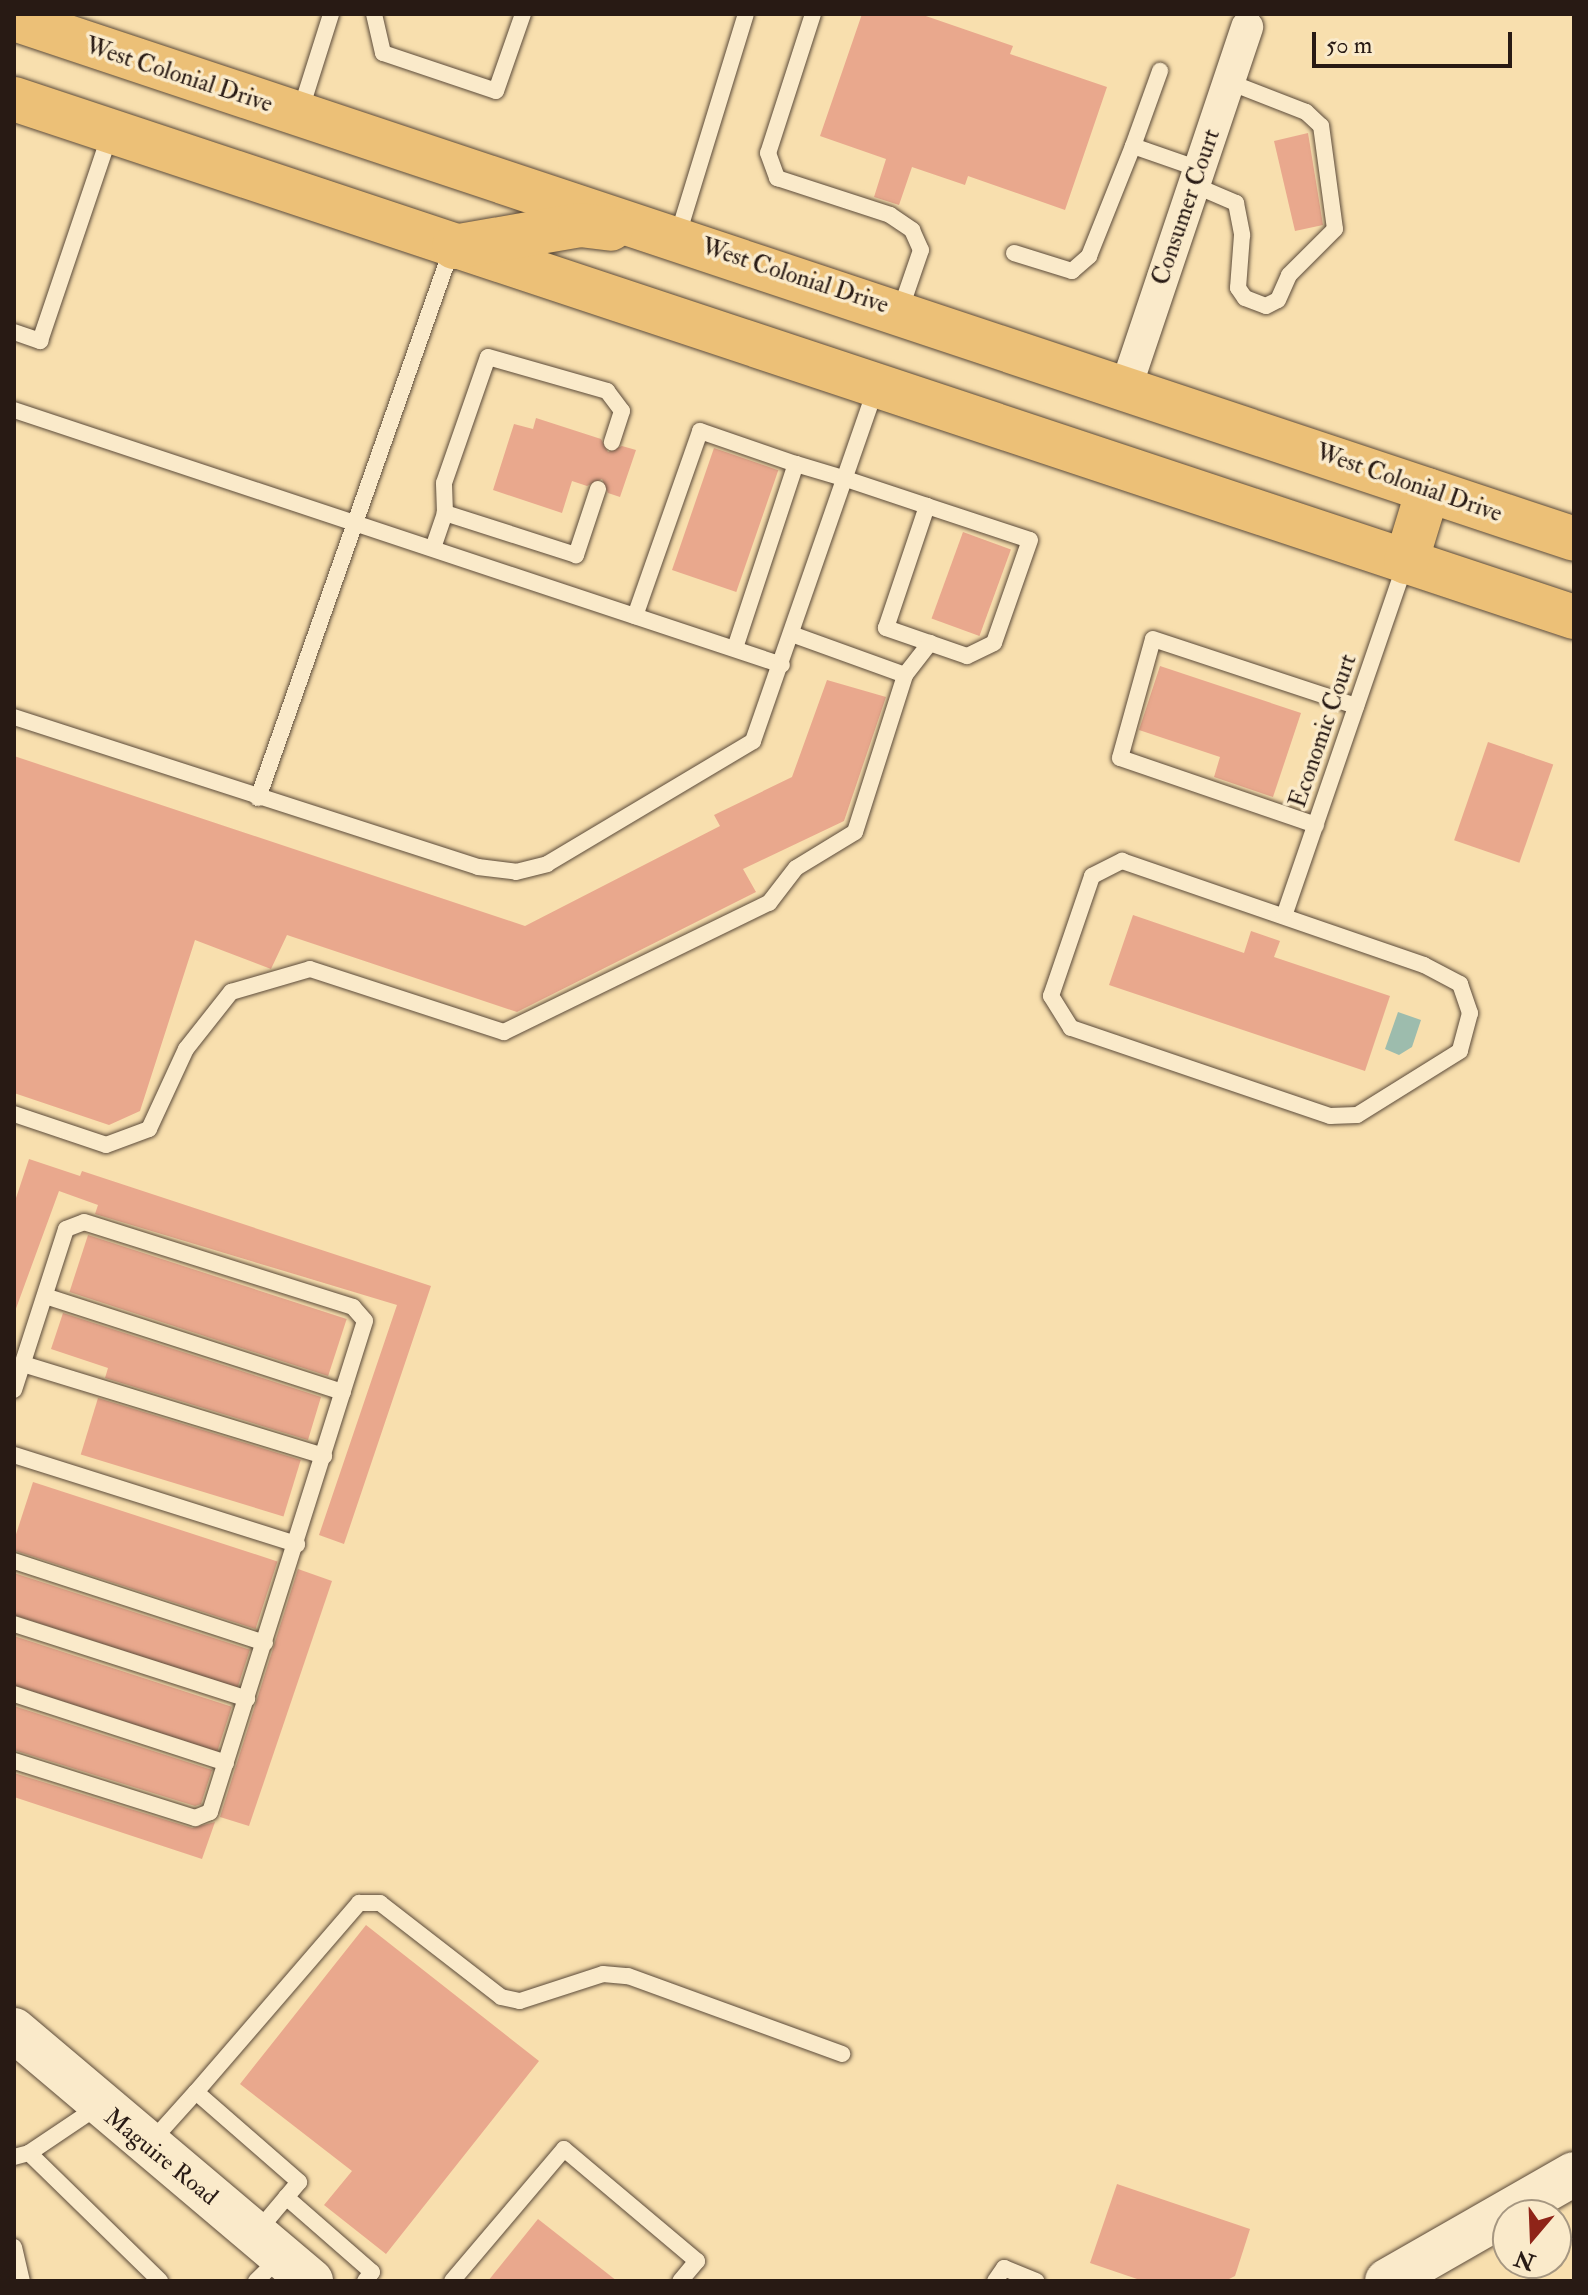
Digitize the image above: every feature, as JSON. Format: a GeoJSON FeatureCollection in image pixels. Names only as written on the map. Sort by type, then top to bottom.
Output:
{"type":"FeatureCollection","features":[{"type":"Feature","properties":{"kind":"highway","name":"West Colonial Drive"},"geometry":{"type":"LineString","coordinates":[[14,19],[900,311],[1574,539]]}},
{"type":"Feature","properties":{"kind":"highway"},"geometry":{"type":"LineString","coordinates":[[14,99],[452,248],[1574,617]]}},
{"type":"Feature","properties":{"kind":"highway"},"geometry":{"type":"LineString","coordinates":[[452,248],[580,225],[677,238]]}},
{"type":"Feature","properties":{"kind":"highway"},"geometry":{"type":"LineString","coordinates":[[1406,562],[1428,490]]}},
{"type":"Feature","properties":{"kind":"main road","name":"Maguire Road"},"geometry":{"type":"LineString","coordinates":[[14,2030],[276,2263]]}},
{"type":"Feature","properties":{"kind":"main road"},"geometry":{"type":"LineString","coordinates":[[1387,2281],[1574,2174]]}},
{"type":"Feature","properties":{"kind":"street","name":"Consumer Court"},"geometry":{"type":"LineString","coordinates":[[1126,387],[1247,27]]}},
{"type":"Feature","properties":{"kind":"lane"},"geometry":{"type":"LineString","coordinates":[[299,114],[331,14]]}},
{"type":"Feature","properties":{"kind":"lane"},"geometry":{"type":"LineString","coordinates":[[374,14],[383,53],[496,91],[523,14]]}},
{"type":"Feature","properties":{"kind":"lane"},"geometry":{"type":"LineString","coordinates":[[677,238],[746,14]]}},
{"type":"Feature","properties":{"kind":"lane"},"geometry":{"type":"LineString","coordinates":[[813,14],[768,153],[777,178],[890,215],[912,230],[921,250],[900,311]]}},
{"type":"Feature","properties":{"kind":"lane"},"geometry":{"type":"LineString","coordinates":[[1014,253],[1072,271],[1089,256],[1160,71]]}},
{"type":"Feature","properties":{"kind":"lane"},"geometry":{"type":"LineString","coordinates":[[1133,146],[1197,177],[1236,203],[1242,235],[1238,288],[1245,298],[1266,306],[1278,300],[1289,275],[1335,229],[1321,126],[1292,105],[1229,82]]}},
{"type":"Feature","properties":{"kind":"lane"},"geometry":{"type":"LineString","coordinates":[[14,332],[40,341],[111,131]]}},
{"type":"Feature","properties":{"kind":"lane"},"geometry":{"type":"LineString","coordinates":[[258,798],[452,248]]}},
{"type":"Feature","properties":{"kind":"lane"},"geometry":{"type":"LineString","coordinates":[[433,548],[445,513],[444,483],[488,357],[607,391],[622,411],[612,442]]}},
{"type":"Feature","properties":{"kind":"lane"},"geometry":{"type":"LineString","coordinates":[[14,717],[478,867],[516,872],[547,864],[741,750],[760,726],[876,387]]}},
{"type":"Feature","properties":{"kind":"lane"},"geometry":{"type":"LineString","coordinates":[[14,410],[782,665]]}},
{"type":"Feature","properties":{"kind":"lane"},"geometry":{"type":"LineString","coordinates":[[635,616],[700,431],[1030,540],[994,643],[967,656],[886,628],[927,506]]}},
{"type":"Feature","properties":{"kind":"lane"},"geometry":{"type":"LineString","coordinates":[[735,648],[796,464]]}},
{"type":"Feature","properties":{"kind":"lane"},"geometry":{"type":"LineString","coordinates":[[445,513],[576,555],[598,489]]}},
{"type":"Feature","properties":{"kind":"lane","name":"Economic Court"},"geometry":{"type":"LineString","coordinates":[[1284,916],[1406,562]]}},
{"type":"Feature","properties":{"kind":"lane"},"geometry":{"type":"LineString","coordinates":[[792,634],[905,675]]}},
{"type":"Feature","properties":{"kind":"lane"},"geometry":{"type":"LineString","coordinates":[[1316,825],[1120,758],[1153,639],[1356,706]]}},
{"type":"Feature","properties":{"kind":"lane"},"geometry":{"type":"LineString","coordinates":[[14,1114],[106,1145],[149,1129],[186,1049],[231,992],[310,969],[504,1032],[769,903],[796,868],[855,832],[905,675],[930,643]]}},
{"type":"Feature","properties":{"kind":"lane"},"geometry":{"type":"LineString","coordinates":[[1122,861],[1284,916],[1424,965],[1460,984],[1470,1013],[1460,1051],[1357,1115],[1330,1116],[1071,1028],[1051,996],[1092,876],[1122,861]]}},
{"type":"Feature","properties":{"kind":"lane"},"geometry":{"type":"LineString","coordinates":[[14,1390],[66,1229],[84,1222],[353,1307],[365,1321],[210,1812],[195,1818],[14,1761]]}},
{"type":"Feature","properties":{"kind":"lane"},"geometry":{"type":"LineString","coordinates":[[45,1296],[343,1392]]}},
{"type":"Feature","properties":{"kind":"lane"},"geometry":{"type":"LineString","coordinates":[[23,1364],[324,1456]]}},
{"type":"Feature","properties":{"kind":"lane"},"geometry":{"type":"LineString","coordinates":[[14,1455],[297,1544]]}},
{"type":"Feature","properties":{"kind":"lane"},"geometry":{"type":"LineString","coordinates":[[14,1561],[265,1643]]}},
{"type":"Feature","properties":{"kind":"lane"},"geometry":{"type":"LineString","coordinates":[[14,1624],[247,1699]]}},
{"type":"Feature","properties":{"kind":"lane"},"geometry":{"type":"LineString","coordinates":[[14,1694],[226,1763]]}},
{"type":"Feature","properties":{"kind":"lane"},"geometry":{"type":"LineString","coordinates":[[147,2146],[359,1903],[380,1903],[501,1997],[520,2001],[603,1974],[628,1976],[842,2054]]}},
{"type":"Feature","properties":{"kind":"lane"},"geometry":{"type":"LineString","coordinates":[[196,2092],[299,2182],[286,2197],[276,2263]]}},
{"type":"Feature","properties":{"kind":"lane"},"geometry":{"type":"LineString","coordinates":[[99,2106],[21,2155],[160,2281]]}},
{"type":"Feature","properties":{"kind":"lane"},"geometry":{"type":"LineString","coordinates":[[452,2281],[564,2149],[697,2261],[680,2281]]}},
{"type":"Feature","properties":{"kind":"lane"},"geometry":{"type":"LineString","coordinates":[[286,2197],[372,2272],[365,2281]]}},
{"type":"Feature","properties":{"kind":"lane"},"geometry":{"type":"LineString","coordinates":[[14,2247],[22,2281]]}},
{"type":"Feature","properties":{"kind":"lane"},"geometry":{"type":"LineString","coordinates":[[995,2281],[1004,2268],[1037,2281]]}},
{"type":"Feature","properties":{"kind":"shaded area"},"geometry":{"type":"Polygon","coordinates":[[[1398,1012],[1421,1020],[1412,1047],[1399,1055],[1385,1049],[1398,1012]]]}},
{"type":"Feature","properties":{"kind":"building"},"geometry":{"type":"Polygon","coordinates":[[[862,14],[920,14],[1013,46],[1010,54],[1107,87],[1065,210],[968,176],[965,185],[912,167],[899,205],[874,197],[886,159],[820,136],[862,14]]]}},
{"type":"Feature","properties":{"kind":"building"},"geometry":{"type":"Polygon","coordinates":[[[1308,133],[1323,225],[1295,231],[1274,141],[1308,133]]]}},
{"type":"Feature","properties":{"kind":"building"},"geometry":{"type":"Polygon","coordinates":[[[536,418],[601,439],[608,452],[622,446],[636,450],[620,497],[608,493],[602,479],[587,486],[572,481],[562,513],[493,490],[514,424],[533,429],[536,418]]]}},
{"type":"Feature","properties":{"kind":"building"},"geometry":{"type":"Polygon","coordinates":[[[714,448],[778,470],[736,592],[672,570],[714,448]]]}},
{"type":"Feature","properties":{"kind":"building"},"geometry":{"type":"Polygon","coordinates":[[[963,532],[1011,549],[979,636],[932,618],[963,532]]]}},
{"type":"Feature","properties":{"kind":"building"},"geometry":{"type":"Polygon","coordinates":[[[1160,666],[1301,713],[1273,797],[1214,777],[1220,757],[1139,730],[1160,666]]]}},
{"type":"Feature","properties":{"kind":"building"},"geometry":{"type":"Polygon","coordinates":[[[827,680],[886,697],[844,821],[743,869],[756,892],[517,1012],[287,935],[271,969],[195,940],[140,1111],[109,1125],[14,1093],[14,756],[525,926],[720,826],[714,815],[792,777],[827,680]]]}},
{"type":"Feature","properties":{"kind":"building"},"geometry":{"type":"Polygon","coordinates":[[[1488,742],[1553,764],[1519,863],[1454,840],[1488,742]]]}},
{"type":"Feature","properties":{"kind":"building"},"geometry":{"type":"Polygon","coordinates":[[[1133,915],[1244,953],[1251,931],[1280,941],[1274,957],[1390,996],[1365,1071],[1109,985],[1133,915]]]}},
{"type":"Feature","properties":{"kind":"building"},"geometry":{"type":"Polygon","coordinates":[[[29,1159],[80,1176],[82,1171],[431,1286],[344,1544],[319,1535],[397,1305],[95,1214],[98,1205],[59,1191],[14,1314],[14,1204],[29,1159]]]}},
{"type":"Feature","properties":{"kind":"building"},"geometry":{"type":"Polygon","coordinates":[[[88,1235],[347,1319],[328,1376],[69,1292],[88,1235]]]}},
{"type":"Feature","properties":{"kind":"building"},"geometry":{"type":"Polygon","coordinates":[[[63,1313],[321,1397],[308,1440],[105,1378],[108,1368],[51,1349],[63,1313]]]}},
{"type":"Feature","properties":{"kind":"building"},"geometry":{"type":"Polygon","coordinates":[[[98,1398],[301,1460],[283,1516],[81,1454],[98,1398]]]}},
{"type":"Feature","properties":{"kind":"building"},"geometry":{"type":"Polygon","coordinates":[[[33,1482],[277,1561],[255,1629],[14,1550],[14,1540],[33,1482]]]}},
{"type":"Feature","properties":{"kind":"building"},"geometry":{"type":"Polygon","coordinates":[[[298,1569],[332,1581],[249,1826],[220,1817],[298,1569]]]}},
{"type":"Feature","properties":{"kind":"building"},"geometry":{"type":"Polygon","coordinates":[[[14,1573],[250,1650],[238,1688],[14,1615],[14,1573]]]}},
{"type":"Feature","properties":{"kind":"building"},"geometry":{"type":"Polygon","coordinates":[[[14,1636],[232,1707],[217,1751],[14,1685],[14,1636]]]}},
{"type":"Feature","properties":{"kind":"building"},"geometry":{"type":"Polygon","coordinates":[[[14,1706],[212,1770],[201,1804],[195,1806],[14,1750],[14,1706]]]}},
{"type":"Feature","properties":{"kind":"building"},"geometry":{"type":"Polygon","coordinates":[[[14,1773],[192,1828],[215,1822],[202,1859],[14,1797],[14,1773]]]}},
{"type":"Feature","properties":{"kind":"building"},"geometry":{"type":"Polygon","coordinates":[[[366,1925],[539,2061],[386,2254],[324,2205],[352,2171],[240,2084],[366,1925]]]}},
{"type":"Feature","properties":{"kind":"building"},"geometry":{"type":"Polygon","coordinates":[[[1117,2184],[1250,2229],[1235,2276],[1225,2281],[1143,2281],[1090,2263],[1117,2184]]]}},
{"type":"Feature","properties":{"kind":"building"},"geometry":{"type":"Polygon","coordinates":[[[538,2219],[617,2281],[488,2281],[538,2219]]]}}]}
